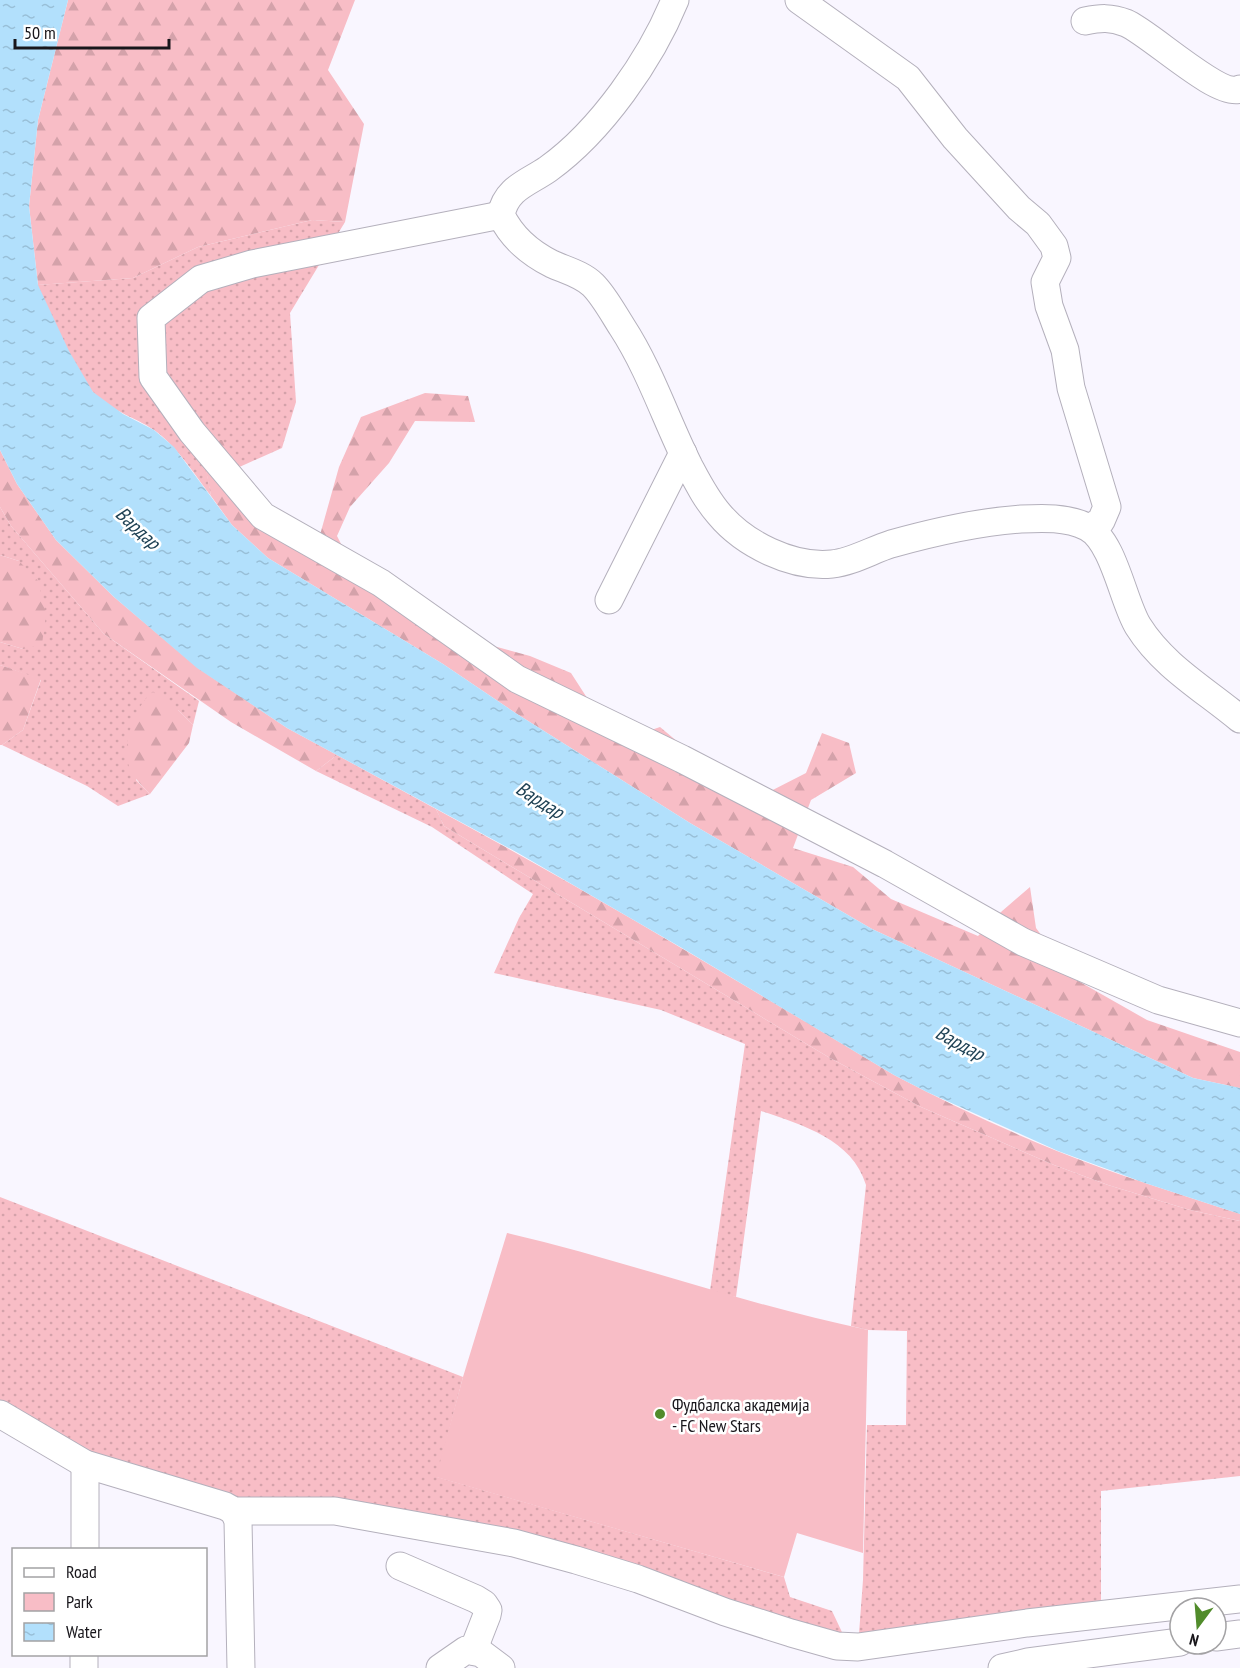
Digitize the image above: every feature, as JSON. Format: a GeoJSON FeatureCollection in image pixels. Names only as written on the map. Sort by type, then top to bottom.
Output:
{"type":"FeatureCollection","features":[{"type":"Feature","properties":{"kind":"street"},"geometry":{"type":"LineString","coordinates":[[675,0],[652,48],[616,101],[576,145],[548,169],[508,195],[501,215],[514,236],[532,251],[593,285],[624,330],[646,371],[704,495],[740,535],[783,556],[816,564],[834,564],[888,545],[973,524],[1045,518],[1073,522],[1090,528],[1116,567],[1136,623],[1149,642],[1179,672],[1240,719]]}},
{"type":"Feature","properties":{"kind":"street"},"geometry":{"type":"LineString","coordinates":[[799,0],[908,78],[956,138],[1019,208],[1038,224],[1054,246],[1057,258],[1046,282],[1049,306],[1065,350],[1071,388],[1107,507],[1101,521],[1090,528]]}},
{"type":"Feature","properties":{"kind":"street"},"geometry":{"type":"LineString","coordinates":[[1085,21],[1104,17],[1127,23],[1212,82],[1227,90],[1240,89]]}},
{"type":"Feature","properties":{"kind":"street"},"geometry":{"type":"LineString","coordinates":[[501,215],[263,262],[201,279],[151,318],[153,377],[192,432],[263,516],[381,583],[517,679],[682,759],[875,858],[1023,942],[1158,1000],[1240,1023]]}},
{"type":"Feature","properties":{"kind":"street"},"geometry":{"type":"LineString","coordinates":[[609,600],[683,453]]}},
{"type":"Feature","properties":{"kind":"street"},"geometry":{"type":"LineString","coordinates":[[0,1414],[85,1464],[225,1506],[234,1511],[335,1510],[514,1543],[638,1579],[725,1612],[837,1646],[864,1658],[1027,1623],[1240,1599]]}},
{"type":"Feature","properties":{"kind":"street"},"geometry":{"type":"LineString","coordinates":[[85,1464],[85,1548]]}},
{"type":"Feature","properties":{"kind":"street"},"geometry":{"type":"LineString","coordinates":[[234,1511],[238,1521],[241,1668]]}},
{"type":"Feature","properties":{"kind":"street"},"geometry":{"type":"LineString","coordinates":[[400,1566],[476,1599],[488,1610],[485,1658],[466,1650],[440,1668]]}},
{"type":"Feature","properties":{"kind":"street"},"geometry":{"type":"LineString","coordinates":[[1002,1668],[1028,1662],[1168,1644]]}},
{"type":"Feature","properties":{"kind":"green space"},"geometry":{"type":"Polygon","coordinates":[[[68,0],[355,0],[328,70],[364,124],[345,222],[312,220],[198,247],[133,278],[38,285],[29,206],[38,120],[68,0]]]}},
{"type":"Feature","properties":{"kind":"green space"},"geometry":{"type":"Polygon","coordinates":[[[312,220],[345,222],[290,313],[296,402],[282,448],[235,469],[201,440],[211,496],[171,444],[147,425],[98,398],[92,391],[69,354],[37,285],[133,278],[198,247],[312,220]]]}},
{"type":"Feature","properties":{"kind":"green space"},"geometry":{"type":"Polygon","coordinates":[[[425,393],[468,396],[475,422],[415,421],[389,463],[350,507],[337,536],[362,585],[479,642],[530,656],[571,673],[591,704],[622,740],[660,727],[722,779],[757,798],[806,773],[822,733],[849,743],[856,773],[811,800],[793,848],[853,867],[891,899],[978,936],[1030,887],[1036,928],[1073,978],[1147,1020],[1240,1052],[1240,1088],[1193,1078],[872,929],[690,823],[517,714],[443,664],[268,558],[232,525],[211,496],[200,440],[222,440],[235,469],[284,524],[318,542],[339,467],[361,417],[425,393]]]}},
{"type":"Feature","properties":{"kind":"green space"},"geometry":{"type":"Polygon","coordinates":[[[0,450],[17,484],[56,540],[114,597],[198,668],[287,728],[337,755],[316,771],[231,722],[104,634],[11,526],[0,507],[0,450]]]}},
{"type":"Feature","properties":{"kind":"green space"},"geometry":{"type":"Polygon","coordinates":[[[0,507],[11,526],[104,634],[199,701],[193,725],[178,710],[136,780],[150,794],[118,806],[87,786],[2,745],[23,730],[41,680],[0,665],[0,642],[23,649],[19,561],[0,555],[0,507]]]}},
{"type":"Feature","properties":{"kind":"green space"},"geometry":{"type":"Polygon","coordinates":[[[0,555],[19,561],[38,581],[46,615],[42,644],[23,649],[0,642],[0,555]]]}},
{"type":"Feature","properties":{"kind":"green space"},"geometry":{"type":"Polygon","coordinates":[[[0,665],[41,679],[23,730],[2,745],[0,745],[0,665]]]}},
{"type":"Feature","properties":{"kind":"green space"},"geometry":{"type":"Polygon","coordinates":[[[153,692],[178,710],[193,725],[189,743],[150,794],[130,769],[127,751],[133,722],[142,704],[153,692]]]}},
{"type":"Feature","properties":{"kind":"green space"},"geometry":{"type":"Polygon","coordinates":[[[337,755],[436,809],[444,826],[830,1058],[921,1107],[1054,1165],[1108,1185],[1190,1210],[1240,1221],[1240,1476],[1101,1491],[1101,1615],[858,1647],[863,1580],[867,1425],[906,1425],[907,1331],[868,1330],[851,1326],[866,1185],[859,1169],[849,1156],[824,1136],[809,1128],[761,1111],[736,1297],[710,1291],[745,1044],[661,1010],[494,973],[519,918],[533,894],[432,827],[316,771],[337,755]]]}},
{"type":"Feature","properties":{"kind":"green space"},"geometry":{"type":"Polygon","coordinates":[[[436,809],[610,906],[894,1075],[974,1115],[1057,1151],[1240,1214],[1240,1221],[1190,1210],[1108,1185],[1054,1165],[921,1107],[830,1058],[444,826],[436,809]]]}},
{"type":"Feature","properties":{"kind":"green space"},"geometry":{"type":"Polygon","coordinates":[[[0,1197],[463,1377],[437,1477],[784,1577],[790,1597],[832,1611],[849,1647],[544,1551],[234,1511],[135,1480],[0,1414],[0,1197]]]}},
{"type":"Feature","properties":{"kind":"green space","name":"Фудбалска академија - FC New Stars"},"geometry":{"type":"Polygon","coordinates":[[[507,1233],[597,1256],[777,1308],[868,1330],[863,1553],[797,1533],[784,1577],[436,1477],[463,1377],[507,1233]]]}},
{"type":"Feature","properties":{"kind":"water","name":"Вардар"},"geometry":{"type":"Polygon","coordinates":[[[0,0],[68,0],[38,120],[29,206],[38,285],[69,351],[93,392],[123,414],[154,430],[174,447],[232,525],[268,558],[443,664],[517,714],[690,823],[872,929],[1193,1078],[1240,1088],[1240,1214],[1058,1151],[894,1075],[518,853],[287,728],[197,668],[114,597],[56,540],[17,484],[0,450],[0,0]]]}},
{"type":"Feature","properties":{"kind":"place","name":"Фудбалска академија - FC New Stars"},"geometry":{"type":"Point","coordinates":[660,1414]}}]}
